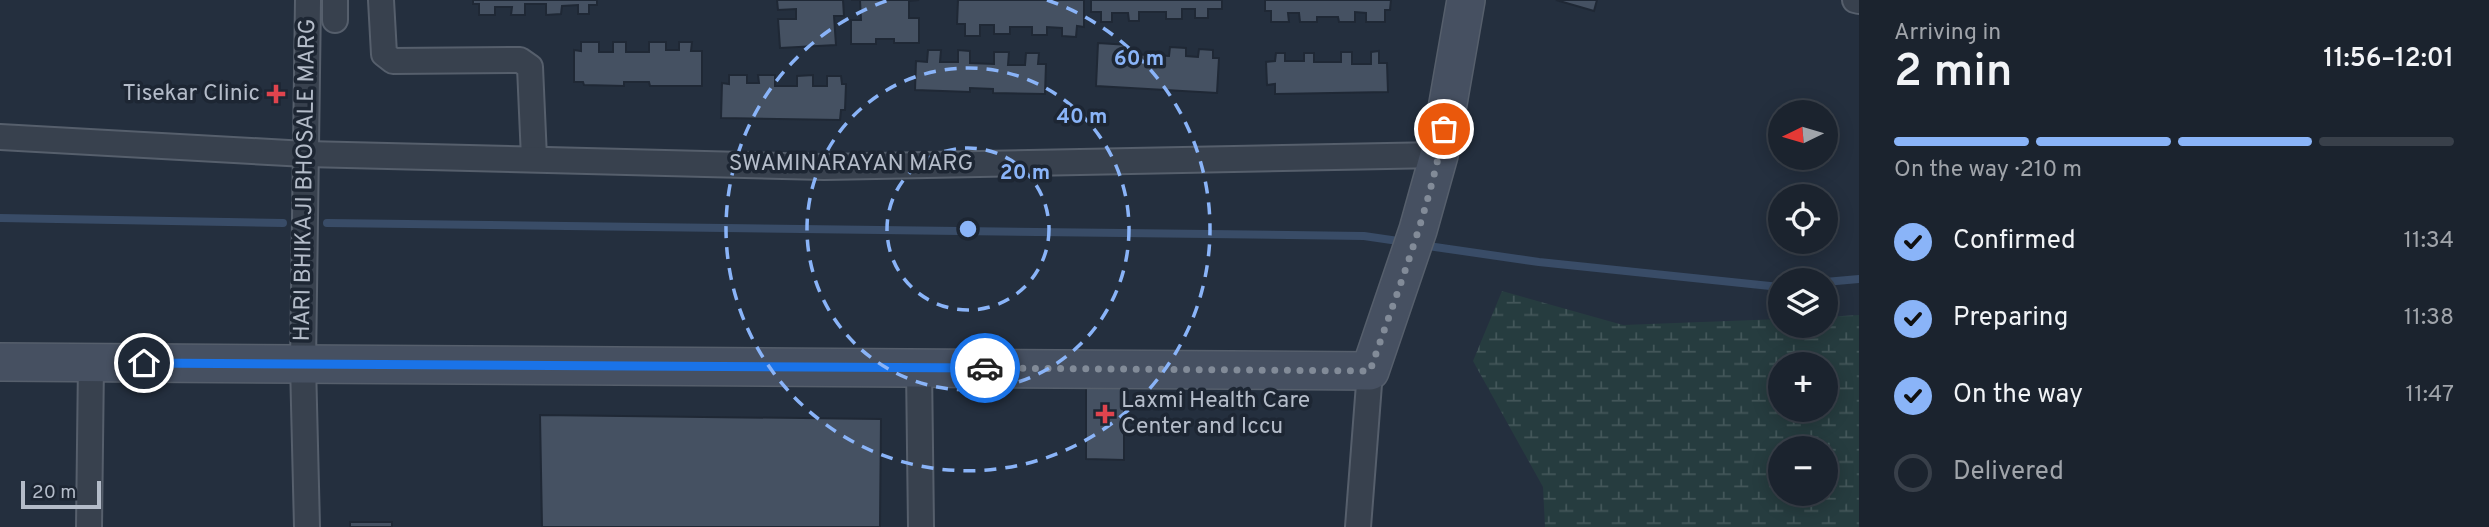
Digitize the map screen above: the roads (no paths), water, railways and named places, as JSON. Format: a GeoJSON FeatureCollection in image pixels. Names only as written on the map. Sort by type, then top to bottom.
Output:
{"type":"FeatureCollection","features":[{"type":"Feature","properties":{"kind":"street","name":"HARI BHIKAJI BHOSALE MARG"},"geometry":{"type":"LineString","coordinates":[[306,527],[303,364],[308,0]]}},
{"type":"Feature","properties":{"kind":"street"},"geometry":{"type":"LineString","coordinates":[[381,0],[384,54],[393,61],[520,60],[530,67],[534,158]]}},
{"type":"Feature","properties":{"kind":"street"},"geometry":{"type":"LineString","coordinates":[[1357,527],[1370,371],[1418,230],[1439,155],[1466,0]]}},
{"type":"Feature","properties":{"kind":"street","name":"SWAMINARAYAN MARG"},"geometry":{"type":"LineString","coordinates":[[0,137],[306,153],[824,167],[1439,155]]}},
{"type":"Feature","properties":{"kind":"street"},"geometry":{"type":"LineString","coordinates":[[0,362],[1370,371]]}},
{"type":"Feature","properties":{"kind":"street"},"geometry":{"type":"LineString","coordinates":[[89,527],[91,363]]}},
{"type":"Feature","properties":{"kind":"street"},"geometry":{"type":"LineString","coordinates":[[919,368],[921,527]]}},
{"type":"Feature","properties":{"kind":"waterway"},"geometry":{"type":"LineString","coordinates":[[0,218],[283,223]]}},
{"type":"Feature","properties":{"kind":"waterway"},"geometry":{"type":"LineString","coordinates":[[327,223],[1364,236],[1405,242]]}},
{"type":"Feature","properties":{"kind":"waterway"},"geometry":{"type":"LineString","coordinates":[[1421,245],[1539,262],[1768,286]]}},
{"type":"Feature","properties":{"kind":"waterway"},"geometry":{"type":"LineString","coordinates":[[1838,281],[1859,279]]}},
{"type":"Feature","properties":{"kind":"place","name":"Tisekar Clinic"},"geometry":{"type":"Point","coordinates":[276,94]}},
{"type":"Feature","properties":{"kind":"place","name":"Laxmi Health Care Center and Iccu"},"geometry":{"type":"Point","coordinates":[1105,414]}}]}
